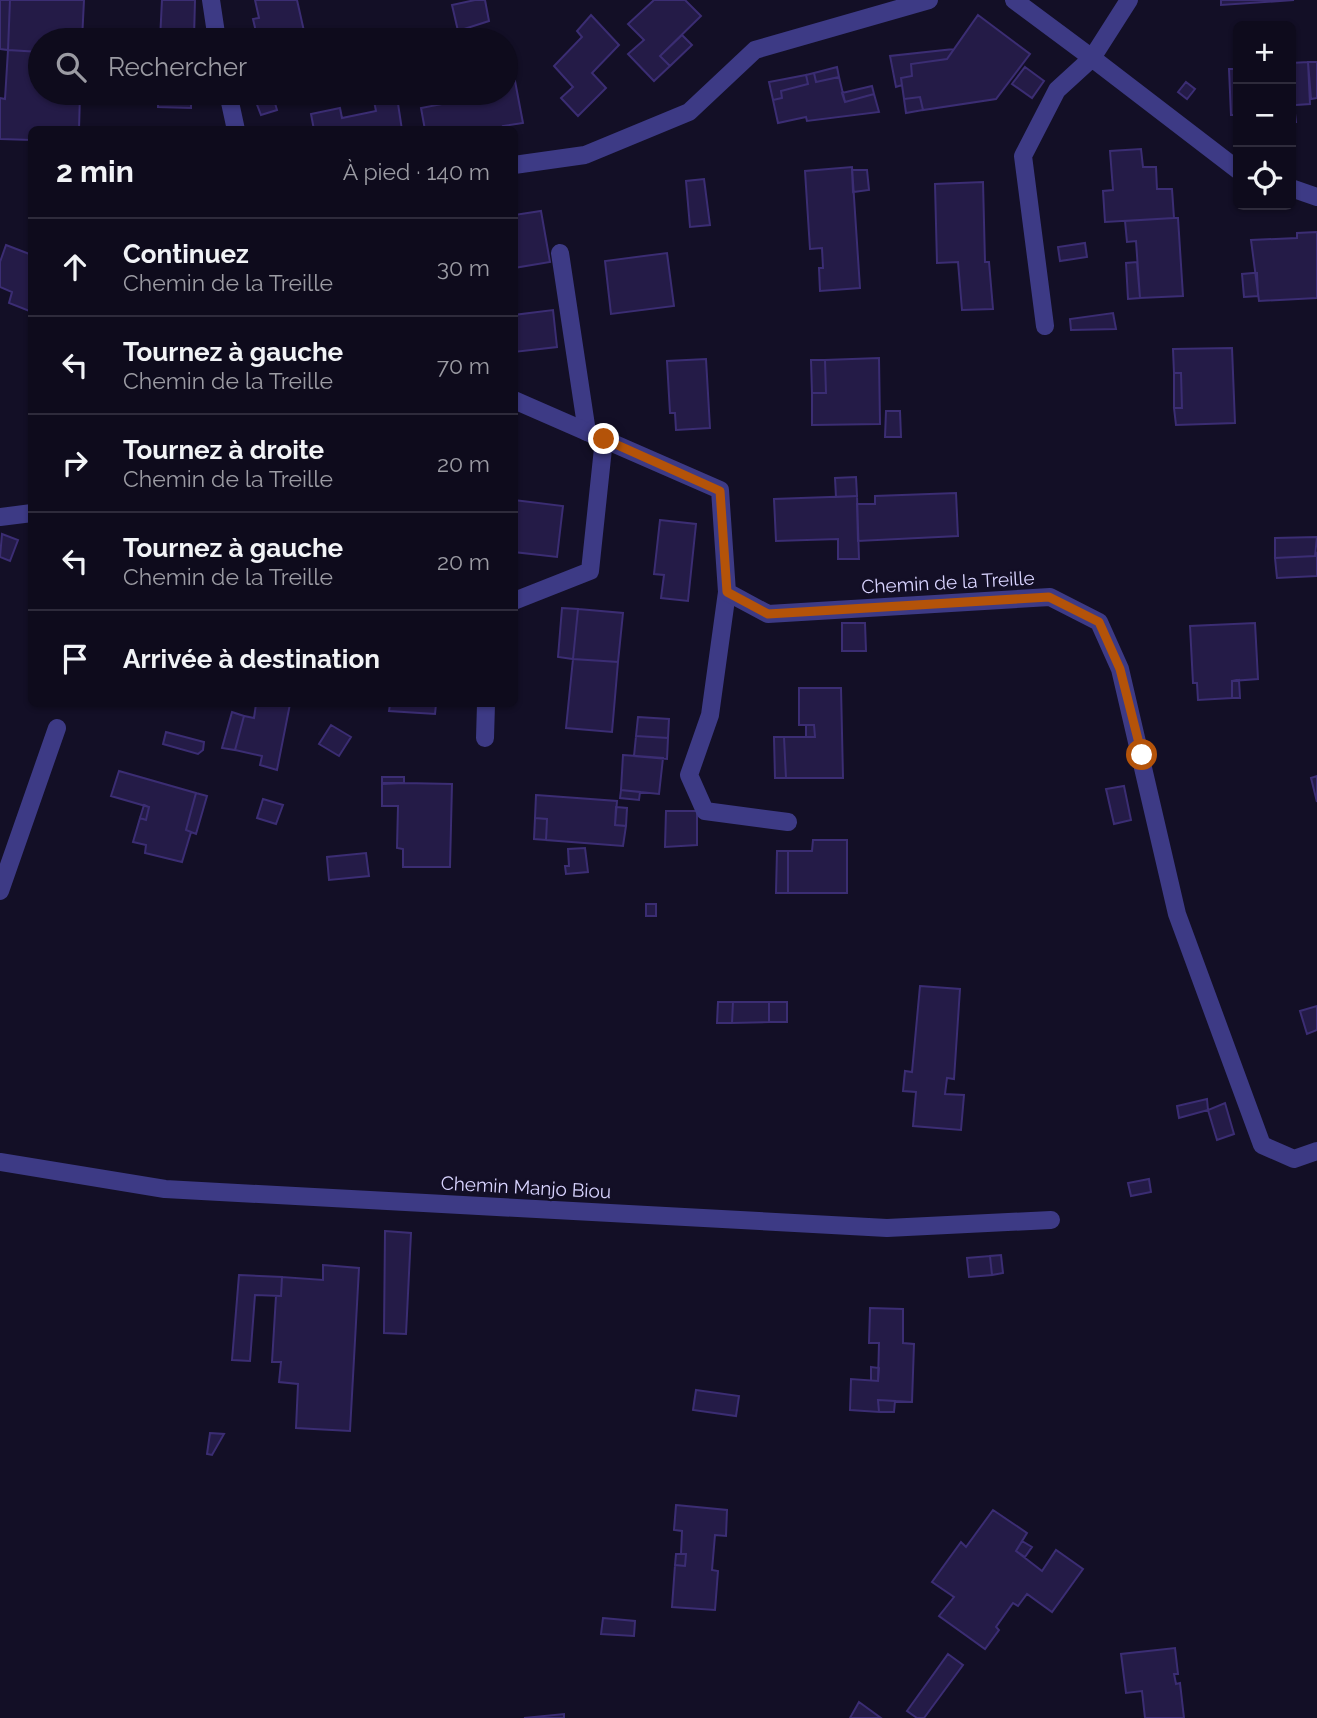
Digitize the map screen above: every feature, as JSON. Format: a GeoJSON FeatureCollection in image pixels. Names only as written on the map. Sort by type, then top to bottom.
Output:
{"type":"FeatureCollection","features":[{"type":"Feature","properties":{"kind":"street"},"geometry":{"type":"LineString","coordinates":[[211,0],[215,28]]}},
{"type":"Feature","properties":{"kind":"street"},"geometry":{"type":"LineString","coordinates":[[518,164],[584,155],[689,111],[755,50],[929,0]]}},
{"type":"Feature","properties":{"kind":"street"},"geometry":{"type":"LineString","coordinates":[[1014,0],[1233,166]]}},
{"type":"Feature","properties":{"kind":"street"},"geometry":{"type":"LineString","coordinates":[[1045,326],[1023,156],[1057,90],[1092,58],[1129,0]]}},
{"type":"Feature","properties":{"kind":"street"},"geometry":{"type":"LineString","coordinates":[[231,105],[235,126]]}},
{"type":"Feature","properties":{"kind":"street"},"geometry":{"type":"LineString","coordinates":[[1296,190],[1317,197]]}},
{"type":"Feature","properties":{"kind":"street"},"geometry":{"type":"LineString","coordinates":[[560,253],[587,432]]}},
{"type":"Feature","properties":{"kind":"street"},"geometry":{"type":"LineString","coordinates":[[518,402],[720,491],[727,592],[710,715],[689,775],[705,811],[788,822]]}},
{"type":"Feature","properties":{"kind":"street"},"geometry":{"type":"LineString","coordinates":[[518,599],[590,571],[604,439]]}},
{"type":"Feature","properties":{"kind":"street"},"geometry":{"type":"LineString","coordinates":[[0,516],[28,513]]}},
{"type":"Feature","properties":{"kind":"street","name":"Chemin de la Treille"},"geometry":{"type":"LineString","coordinates":[[727,592],[768,614],[1049,597],[1099,622],[1120,669],[1177,914],[1262,1145],[1294,1159],[1317,1151]]}},
{"type":"Feature","properties":{"kind":"street"},"geometry":{"type":"LineString","coordinates":[[485,738],[486,707]]}},
{"type":"Feature","properties":{"kind":"street"},"geometry":{"type":"LineString","coordinates":[[0,891],[57,728]]}},
{"type":"Feature","properties":{"kind":"street","name":"Chemin Manjo Biou"},"geometry":{"type":"LineString","coordinates":[[0,1162],[165,1189],[887,1228],[1051,1220]]}},
{"type":"Feature","properties":{"kind":"building"},"geometry":{"type":"Polygon","coordinates":[[[0,0],[10,0],[8,50],[0,49],[0,0]]]}},
{"type":"Feature","properties":{"kind":"building"},"geometry":{"type":"Polygon","coordinates":[[[10,0],[84,0],[83,28],[28,28],[28,51],[8,50],[10,0]]]}},
{"type":"Feature","properties":{"kind":"building"},"geometry":{"type":"Polygon","coordinates":[[[162,0],[195,0],[194,28],[161,28],[162,0]]]}},
{"type":"Feature","properties":{"kind":"building"},"geometry":{"type":"Polygon","coordinates":[[[255,0],[297,0],[303,28],[255,28],[253,19],[259,18],[255,0]]]}},
{"type":"Feature","properties":{"kind":"building"},"geometry":{"type":"Polygon","coordinates":[[[485,0],[489,21],[467,28],[457,28],[452,5],[485,0]]]}},
{"type":"Feature","properties":{"kind":"building"},"geometry":{"type":"Polygon","coordinates":[[[654,0],[685,0],[701,16],[660,56],[670,66],[654,81],[628,54],[644,40],[628,24],[654,0]]]}},
{"type":"Feature","properties":{"kind":"building"},"geometry":{"type":"Polygon","coordinates":[[[1221,0],[1294,0],[1221,5],[1221,0]]]}},
{"type":"Feature","properties":{"kind":"building"},"geometry":{"type":"Polygon","coordinates":[[[591,15],[619,45],[592,73],[606,88],[578,116],[561,98],[573,87],[554,66],[582,37],[577,31],[591,15]]]}},
{"type":"Feature","properties":{"kind":"building"},"geometry":{"type":"Polygon","coordinates":[[[978,15],[1030,54],[996,99],[923,110],[920,97],[904,99],[901,78],[912,76],[911,64],[947,59],[978,15]]]}},
{"type":"Feature","properties":{"kind":"building"},"geometry":{"type":"Polygon","coordinates":[[[682,35],[692,45],[670,66],[660,56],[682,35]]]}},
{"type":"Feature","properties":{"kind":"building"},"geometry":{"type":"Polygon","coordinates":[[[954,49],[947,59],[911,64],[912,76],[901,78],[902,85],[896,87],[890,56],[954,49]]]}},
{"type":"Feature","properties":{"kind":"building"},"geometry":{"type":"Polygon","coordinates":[[[8,50],[28,51],[28,105],[80,105],[79,126],[28,126],[28,140],[0,139],[0,98],[5,99],[8,50]]]}},
{"type":"Feature","properties":{"kind":"building"},"geometry":{"type":"Polygon","coordinates":[[[1308,62],[1317,62],[1317,98],[1311,99],[1308,62]]]}},
{"type":"Feature","properties":{"kind":"building"},"geometry":{"type":"Polygon","coordinates":[[[1308,62],[1310,104],[1296,105],[1296,63],[1308,62]]]}},
{"type":"Feature","properties":{"kind":"building"},"geometry":{"type":"Polygon","coordinates":[[[837,67],[839,77],[816,82],[814,73],[837,67]]]}},
{"type":"Feature","properties":{"kind":"building"},"geometry":{"type":"Polygon","coordinates":[[[1025,67],[1044,81],[1032,98],[1012,84],[1025,67]]]}},
{"type":"Feature","properties":{"kind":"building"},"geometry":{"type":"Polygon","coordinates":[[[1229,69],[1233,69],[1233,115],[1229,69]]]}},
{"type":"Feature","properties":{"kind":"building"},"geometry":{"type":"Polygon","coordinates":[[[814,73],[816,82],[839,77],[845,102],[874,94],[879,112],[807,121],[806,117],[778,123],[773,100],[782,98],[781,91],[808,84],[806,75],[814,73]]]}},
{"type":"Feature","properties":{"kind":"building"},"geometry":{"type":"Polygon","coordinates":[[[806,75],[808,84],[781,91],[782,98],[773,100],[769,82],[806,75]]]}},
{"type":"Feature","properties":{"kind":"building"},"geometry":{"type":"Polygon","coordinates":[[[1186,82],[1195,89],[1187,99],[1178,92],[1186,82]]]}},
{"type":"Feature","properties":{"kind":"building"},"geometry":{"type":"Polygon","coordinates":[[[872,86],[874,94],[845,102],[842,93],[872,86]]]}},
{"type":"Feature","properties":{"kind":"building"},"geometry":{"type":"Polygon","coordinates":[[[518,97],[523,123],[503,126],[424,126],[421,108],[437,105],[518,105],[518,97]]]}},
{"type":"Feature","properties":{"kind":"building"},"geometry":{"type":"Polygon","coordinates":[[[920,97],[923,110],[906,113],[904,99],[920,97]]]}},
{"type":"Feature","properties":{"kind":"building"},"geometry":{"type":"Polygon","coordinates":[[[158,105],[191,105],[191,108],[158,105]]]}},
{"type":"Feature","properties":{"kind":"building"},"geometry":{"type":"Polygon","coordinates":[[[257,105],[276,105],[277,110],[261,115],[257,105]]]}},
{"type":"Feature","properties":{"kind":"building"},"geometry":{"type":"Polygon","coordinates":[[[375,105],[398,105],[401,126],[313,126],[311,114],[340,108],[342,118],[376,111],[375,105]]]}},
{"type":"Feature","properties":{"kind":"building"},"geometry":{"type":"Polygon","coordinates":[[[1141,149],[1143,167],[1156,167],[1157,189],[1172,189],[1174,218],[1105,222],[1103,191],[1113,190],[1110,151],[1141,149]]]}},
{"type":"Feature","properties":{"kind":"building"},"geometry":{"type":"Polygon","coordinates":[[[852,167],[860,288],[820,291],[822,248],[810,249],[805,171],[852,167]]]}},
{"type":"Feature","properties":{"kind":"building"},"geometry":{"type":"Polygon","coordinates":[[[852,170],[867,170],[869,190],[853,192],[852,170]]]}},
{"type":"Feature","properties":{"kind":"building"},"geometry":{"type":"Polygon","coordinates":[[[704,179],[710,225],[690,227],[686,181],[704,179]]]}},
{"type":"Feature","properties":{"kind":"building"},"geometry":{"type":"Polygon","coordinates":[[[983,182],[985,262],[989,262],[993,309],[962,310],[958,262],[937,263],[935,184],[983,182]]]}},
{"type":"Feature","properties":{"kind":"building"},"geometry":{"type":"Polygon","coordinates":[[[541,211],[550,262],[518,267],[518,214],[541,211]]]}},
{"type":"Feature","properties":{"kind":"building"},"geometry":{"type":"Polygon","coordinates":[[[1178,218],[1183,296],[1140,298],[1136,241],[1127,242],[1125,221],[1178,218]]]}},
{"type":"Feature","properties":{"kind":"building"},"geometry":{"type":"Polygon","coordinates":[[[1317,232],[1317,298],[1259,301],[1251,240],[1297,238],[1297,233],[1317,232]]]}},
{"type":"Feature","properties":{"kind":"building"},"geometry":{"type":"Polygon","coordinates":[[[1085,243],[1087,257],[1060,261],[1058,247],[1085,243]]]}},
{"type":"Feature","properties":{"kind":"building"},"geometry":{"type":"Polygon","coordinates":[[[6,245],[28,253],[28,310],[9,303],[12,292],[0,287],[0,262],[6,245]]]}},
{"type":"Feature","properties":{"kind":"building"},"geometry":{"type":"Polygon","coordinates":[[[667,253],[674,306],[611,314],[605,261],[667,253]]]}},
{"type":"Feature","properties":{"kind":"building"},"geometry":{"type":"Polygon","coordinates":[[[1137,262],[1140,298],[1128,299],[1126,263],[1137,262]]]}},
{"type":"Feature","properties":{"kind":"building"},"geometry":{"type":"Polygon","coordinates":[[[1257,273],[1258,296],[1244,297],[1242,274],[1257,273]]]}},
{"type":"Feature","properties":{"kind":"building"},"geometry":{"type":"Polygon","coordinates":[[[553,310],[557,347],[518,352],[518,314],[553,310]]]}},
{"type":"Feature","properties":{"kind":"building"},"geometry":{"type":"Polygon","coordinates":[[[1113,313],[1116,329],[1071,330],[1070,319],[1113,313]]]}},
{"type":"Feature","properties":{"kind":"building"},"geometry":{"type":"Polygon","coordinates":[[[1232,348],[1235,423],[1176,425],[1174,408],[1182,408],[1181,373],[1174,373],[1173,349],[1232,348]]]}},
{"type":"Feature","properties":{"kind":"building"},"geometry":{"type":"Polygon","coordinates":[[[879,358],[880,424],[812,425],[812,393],[826,393],[825,360],[879,358]]]}},
{"type":"Feature","properties":{"kind":"building"},"geometry":{"type":"Polygon","coordinates":[[[706,359],[710,428],[676,430],[675,413],[670,413],[667,361],[706,359]]]}},
{"type":"Feature","properties":{"kind":"building"},"geometry":{"type":"Polygon","coordinates":[[[811,360],[825,360],[826,393],[812,393],[811,360]]]}},
{"type":"Feature","properties":{"kind":"building"},"geometry":{"type":"Polygon","coordinates":[[[1174,373],[1181,373],[1182,408],[1174,408],[1174,373]]]}},
{"type":"Feature","properties":{"kind":"building"},"geometry":{"type":"Polygon","coordinates":[[[886,411],[900,411],[901,437],[885,437],[886,411]]]}},
{"type":"Feature","properties":{"kind":"building"},"geometry":{"type":"Polygon","coordinates":[[[856,477],[857,496],[836,497],[835,478],[856,477]]]}},
{"type":"Feature","properties":{"kind":"building"},"geometry":{"type":"Polygon","coordinates":[[[956,493],[958,536],[858,541],[857,504],[875,504],[875,496],[956,493]]]}},
{"type":"Feature","properties":{"kind":"building"},"geometry":{"type":"Polygon","coordinates":[[[857,496],[859,559],[838,559],[838,539],[776,541],[774,499],[857,496]]]}},
{"type":"Feature","properties":{"kind":"building"},"geometry":{"type":"Polygon","coordinates":[[[518,500],[563,506],[557,557],[518,552],[518,500]]]}},
{"type":"Feature","properties":{"kind":"building"},"geometry":{"type":"Polygon","coordinates":[[[660,520],[696,524],[688,601],[661,598],[664,575],[654,574],[660,520]]]}},
{"type":"Feature","properties":{"kind":"building"},"geometry":{"type":"Polygon","coordinates":[[[2,534],[18,540],[10,561],[0,557],[2,534]]]}},
{"type":"Feature","properties":{"kind":"building"},"geometry":{"type":"Polygon","coordinates":[[[1317,537],[1315,556],[1275,558],[1275,538],[1317,537]]]}},
{"type":"Feature","properties":{"kind":"building"},"geometry":{"type":"Polygon","coordinates":[[[1317,553],[1317,576],[1277,578],[1275,558],[1315,556],[1317,553]]]}},
{"type":"Feature","properties":{"kind":"building"},"geometry":{"type":"Polygon","coordinates":[[[562,608],[578,609],[573,659],[558,657],[562,608]]]}},
{"type":"Feature","properties":{"kind":"building"},"geometry":{"type":"Polygon","coordinates":[[[578,609],[623,613],[618,662],[573,659],[578,609]]]}},
{"type":"Feature","properties":{"kind":"building"},"geometry":{"type":"Polygon","coordinates":[[[842,623],[865,623],[866,651],[842,651],[842,623]]]}},
{"type":"Feature","properties":{"kind":"building"},"geometry":{"type":"Polygon","coordinates":[[[1255,623],[1258,679],[1232,681],[1232,698],[1198,700],[1197,683],[1193,683],[1190,626],[1255,623]]]}},
{"type":"Feature","properties":{"kind":"building"},"geometry":{"type":"Polygon","coordinates":[[[573,659],[618,662],[612,732],[566,728],[573,659]]]}},
{"type":"Feature","properties":{"kind":"building"},"geometry":{"type":"Polygon","coordinates":[[[1239,680],[1240,698],[1232,698],[1232,681],[1239,680]]]}},
{"type":"Feature","properties":{"kind":"building"},"geometry":{"type":"Polygon","coordinates":[[[799,688],[841,688],[843,778],[786,778],[784,737],[815,737],[814,725],[799,725],[799,688]]]}},
{"type":"Feature","properties":{"kind":"building"},"geometry":{"type":"Polygon","coordinates":[[[256,707],[289,707],[277,770],[260,765],[262,756],[235,750],[244,716],[254,718],[256,707]]]}},
{"type":"Feature","properties":{"kind":"building"},"geometry":{"type":"Polygon","coordinates":[[[390,707],[436,707],[435,714],[389,711],[390,707]]]}},
{"type":"Feature","properties":{"kind":"building"},"geometry":{"type":"Polygon","coordinates":[[[232,712],[244,716],[235,750],[222,748],[232,712]]]}},
{"type":"Feature","properties":{"kind":"building"},"geometry":{"type":"Polygon","coordinates":[[[638,717],[669,719],[668,738],[636,736],[638,717]]]}},
{"type":"Feature","properties":{"kind":"building"},"geometry":{"type":"Polygon","coordinates":[[[331,725],[351,737],[339,756],[319,744],[331,725]]]}},
{"type":"Feature","properties":{"kind":"building"},"geometry":{"type":"Polygon","coordinates":[[[806,725],[814,725],[815,737],[806,737],[806,725]]]}},
{"type":"Feature","properties":{"kind":"building"},"geometry":{"type":"Polygon","coordinates":[[[166,732],[204,742],[203,750],[198,754],[163,744],[166,732]]]}},
{"type":"Feature","properties":{"kind":"building"},"geometry":{"type":"Polygon","coordinates":[[[636,736],[668,738],[667,759],[634,756],[636,736]]]}},
{"type":"Feature","properties":{"kind":"building"},"geometry":{"type":"Polygon","coordinates":[[[774,737],[784,737],[786,778],[775,778],[774,737]]]}},
{"type":"Feature","properties":{"kind":"building"},"geometry":{"type":"Polygon","coordinates":[[[623,755],[663,758],[659,794],[621,790],[623,755]]]}},
{"type":"Feature","properties":{"kind":"building"},"geometry":{"type":"Polygon","coordinates":[[[119,771],[196,793],[186,830],[191,832],[182,862],[145,853],[146,845],[133,842],[140,818],[146,820],[149,807],[111,796],[119,771]]]}},
{"type":"Feature","properties":{"kind":"building"},"geometry":{"type":"Polygon","coordinates":[[[1317,776],[1317,802],[1311,778],[1317,776]]]}},
{"type":"Feature","properties":{"kind":"building"},"geometry":{"type":"Polygon","coordinates":[[[382,777],[404,777],[404,783],[382,783],[382,777]]]}},
{"type":"Feature","properties":{"kind":"building"},"geometry":{"type":"Polygon","coordinates":[[[382,784],[452,784],[450,867],[403,867],[403,849],[397,848],[398,806],[382,806],[382,784]]]}},
{"type":"Feature","properties":{"kind":"building"},"geometry":{"type":"Polygon","coordinates":[[[1124,786],[1131,820],[1114,824],[1106,789],[1124,786]]]}},
{"type":"Feature","properties":{"kind":"building"},"geometry":{"type":"Polygon","coordinates":[[[621,790],[640,792],[639,800],[620,798],[621,790]]]}},
{"type":"Feature","properties":{"kind":"building"},"geometry":{"type":"Polygon","coordinates":[[[196,793],[207,796],[196,834],[186,830],[196,793]]]}},
{"type":"Feature","properties":{"kind":"building"},"geometry":{"type":"Polygon","coordinates":[[[536,795],[617,801],[615,825],[626,826],[623,846],[546,840],[547,819],[535,818],[536,795]]]}},
{"type":"Feature","properties":{"kind":"building"},"geometry":{"type":"Polygon","coordinates":[[[263,799],[283,805],[276,824],[257,818],[263,799]]]}},
{"type":"Feature","properties":{"kind":"building"},"geometry":{"type":"Polygon","coordinates":[[[144,805],[149,807],[146,820],[140,818],[144,805]]]}},
{"type":"Feature","properties":{"kind":"building"},"geometry":{"type":"Polygon","coordinates":[[[616,807],[627,808],[626,826],[615,825],[616,807]]]}},
{"type":"Feature","properties":{"kind":"building"},"geometry":{"type":"Polygon","coordinates":[[[666,811],[697,811],[697,845],[665,847],[666,811]]]}},
{"type":"Feature","properties":{"kind":"building"},"geometry":{"type":"Polygon","coordinates":[[[535,818],[547,819],[546,840],[534,839],[535,818]]]}},
{"type":"Feature","properties":{"kind":"building"},"geometry":{"type":"Polygon","coordinates":[[[813,840],[847,840],[847,893],[788,893],[788,851],[812,851],[813,840]]]}},
{"type":"Feature","properties":{"kind":"building"},"geometry":{"type":"Polygon","coordinates":[[[585,848],[588,872],[566,874],[565,866],[569,866],[568,849],[585,848]]]}},
{"type":"Feature","properties":{"kind":"building"},"geometry":{"type":"Polygon","coordinates":[[[777,851],[788,851],[788,893],[776,893],[777,851]]]}},
{"type":"Feature","properties":{"kind":"building"},"geometry":{"type":"Polygon","coordinates":[[[366,853],[369,876],[329,880],[327,857],[366,853]]]}},
{"type":"Feature","properties":{"kind":"building"},"geometry":{"type":"Polygon","coordinates":[[[646,904],[656,904],[656,916],[646,916],[646,904]]]}},
{"type":"Feature","properties":{"kind":"building"},"geometry":{"type":"Polygon","coordinates":[[[920,986],[960,989],[954,1079],[947,1078],[945,1094],[964,1095],[961,1130],[913,1126],[916,1092],[903,1091],[905,1071],[912,1072],[920,986]]]}},
{"type":"Feature","properties":{"kind":"building"},"geometry":{"type":"Polygon","coordinates":[[[718,1002],[733,1002],[732,1023],[717,1023],[718,1002]]]}},
{"type":"Feature","properties":{"kind":"building"},"geometry":{"type":"Polygon","coordinates":[[[733,1002],[769,1002],[769,1022],[732,1023],[733,1002]]]}},
{"type":"Feature","properties":{"kind":"building"},"geometry":{"type":"Polygon","coordinates":[[[769,1002],[787,1002],[787,1022],[769,1022],[769,1002]]]}},
{"type":"Feature","properties":{"kind":"building"},"geometry":{"type":"Polygon","coordinates":[[[1317,1006],[1317,1030],[1307,1034],[1300,1011],[1317,1006]]]}},
{"type":"Feature","properties":{"kind":"building"},"geometry":{"type":"Polygon","coordinates":[[[1207,1099],[1208,1110],[1179,1118],[1177,1106],[1207,1099]]]}},
{"type":"Feature","properties":{"kind":"building"},"geometry":{"type":"Polygon","coordinates":[[[1225,1103],[1234,1134],[1217,1140],[1208,1110],[1225,1103]]]}},
{"type":"Feature","properties":{"kind":"building"},"geometry":{"type":"Polygon","coordinates":[[[1149,1179],[1151,1192],[1131,1196],[1128,1183],[1149,1179]]]}},
{"type":"Feature","properties":{"kind":"building"},"geometry":{"type":"Polygon","coordinates":[[[385,1231],[411,1233],[406,1334],[384,1333],[385,1231]]]}},
{"type":"Feature","properties":{"kind":"building"},"geometry":{"type":"Polygon","coordinates":[[[1001,1255],[1003,1273],[992,1275],[990,1256],[1001,1255]]]}},
{"type":"Feature","properties":{"kind":"building"},"geometry":{"type":"Polygon","coordinates":[[[990,1256],[992,1275],[969,1277],[967,1258],[990,1256]]]}},
{"type":"Feature","properties":{"kind":"building"},"geometry":{"type":"Polygon","coordinates":[[[323,1265],[359,1268],[350,1431],[296,1428],[298,1384],[279,1382],[281,1362],[272,1362],[276,1296],[281,1296],[282,1277],[323,1280],[323,1265]]]}},
{"type":"Feature","properties":{"kind":"building"},"geometry":{"type":"Polygon","coordinates":[[[239,1275],[282,1277],[281,1296],[255,1295],[250,1361],[232,1360],[239,1275]]]}},
{"type":"Feature","properties":{"kind":"building"},"geometry":{"type":"Polygon","coordinates":[[[870,1308],[903,1309],[903,1343],[914,1344],[912,1402],[878,1400],[879,1412],[850,1410],[851,1379],[878,1381],[879,1343],[869,1343],[870,1308]]]}},
{"type":"Feature","properties":{"kind":"building"},"geometry":{"type":"Polygon","coordinates":[[[871,1367],[879,1368],[878,1381],[871,1381],[871,1367]]]}},
{"type":"Feature","properties":{"kind":"building"},"geometry":{"type":"Polygon","coordinates":[[[696,1390],[739,1396],[736,1416],[693,1410],[696,1390]]]}},
{"type":"Feature","properties":{"kind":"building"},"geometry":{"type":"Polygon","coordinates":[[[878,1400],[895,1401],[894,1412],[879,1412],[878,1400]]]}},
{"type":"Feature","properties":{"kind":"building"},"geometry":{"type":"Polygon","coordinates":[[[210,1433],[224,1434],[212,1455],[207,1454],[210,1433]]]}},
{"type":"Feature","properties":{"kind":"building"},"geometry":{"type":"Polygon","coordinates":[[[676,1505],[727,1510],[726,1536],[715,1535],[712,1570],[718,1571],[715,1610],[672,1607],[675,1565],[685,1566],[686,1554],[681,1554],[682,1531],[674,1530],[676,1505]]]}},
{"type":"Feature","properties":{"kind":"building"},"geometry":{"type":"Polygon","coordinates":[[[993,1510],[1027,1533],[1016,1551],[1042,1571],[1056,1550],[1083,1569],[1052,1612],[1027,1594],[1018,1606],[1013,1603],[985,1649],[939,1616],[954,1597],[932,1582],[961,1542],[966,1547],[993,1510]]]}},
{"type":"Feature","properties":{"kind":"building"},"geometry":{"type":"Polygon","coordinates":[[[1022,1541],[1032,1547],[1025,1557],[1016,1551],[1022,1541]]]}},
{"type":"Feature","properties":{"kind":"building"},"geometry":{"type":"Polygon","coordinates":[[[676,1554],[686,1554],[685,1566],[675,1565],[676,1554]]]}},
{"type":"Feature","properties":{"kind":"building"},"geometry":{"type":"Polygon","coordinates":[[[603,1618],[635,1621],[634,1636],[601,1634],[603,1618]]]}},
{"type":"Feature","properties":{"kind":"building"},"geometry":{"type":"Polygon","coordinates":[[[1175,1648],[1178,1674],[1174,1674],[1176,1684],[1180,1683],[1184,1718],[1145,1718],[1142,1691],[1126,1693],[1121,1654],[1175,1648]]]}},
{"type":"Feature","properties":{"kind":"building"},"geometry":{"type":"Polygon","coordinates":[[[948,1654],[963,1665],[924,1718],[917,1718],[907,1711],[948,1654]]]}},
{"type":"Feature","properties":{"kind":"building"},"geometry":{"type":"Polygon","coordinates":[[[859,1702],[881,1718],[850,1718],[859,1702]]]}},
{"type":"Feature","properties":{"kind":"building"},"geometry":{"type":"Polygon","coordinates":[[[564,1714],[564,1718],[524,1718],[564,1714]]]}},
{"type":"Feature","properties":{"kind":"route"},"geometry":{"type":"LineString","coordinates":[[604,439],[720,491],[727,592],[768,614],[1049,597],[1099,622],[1120,669],[1142,755]]}}]}
